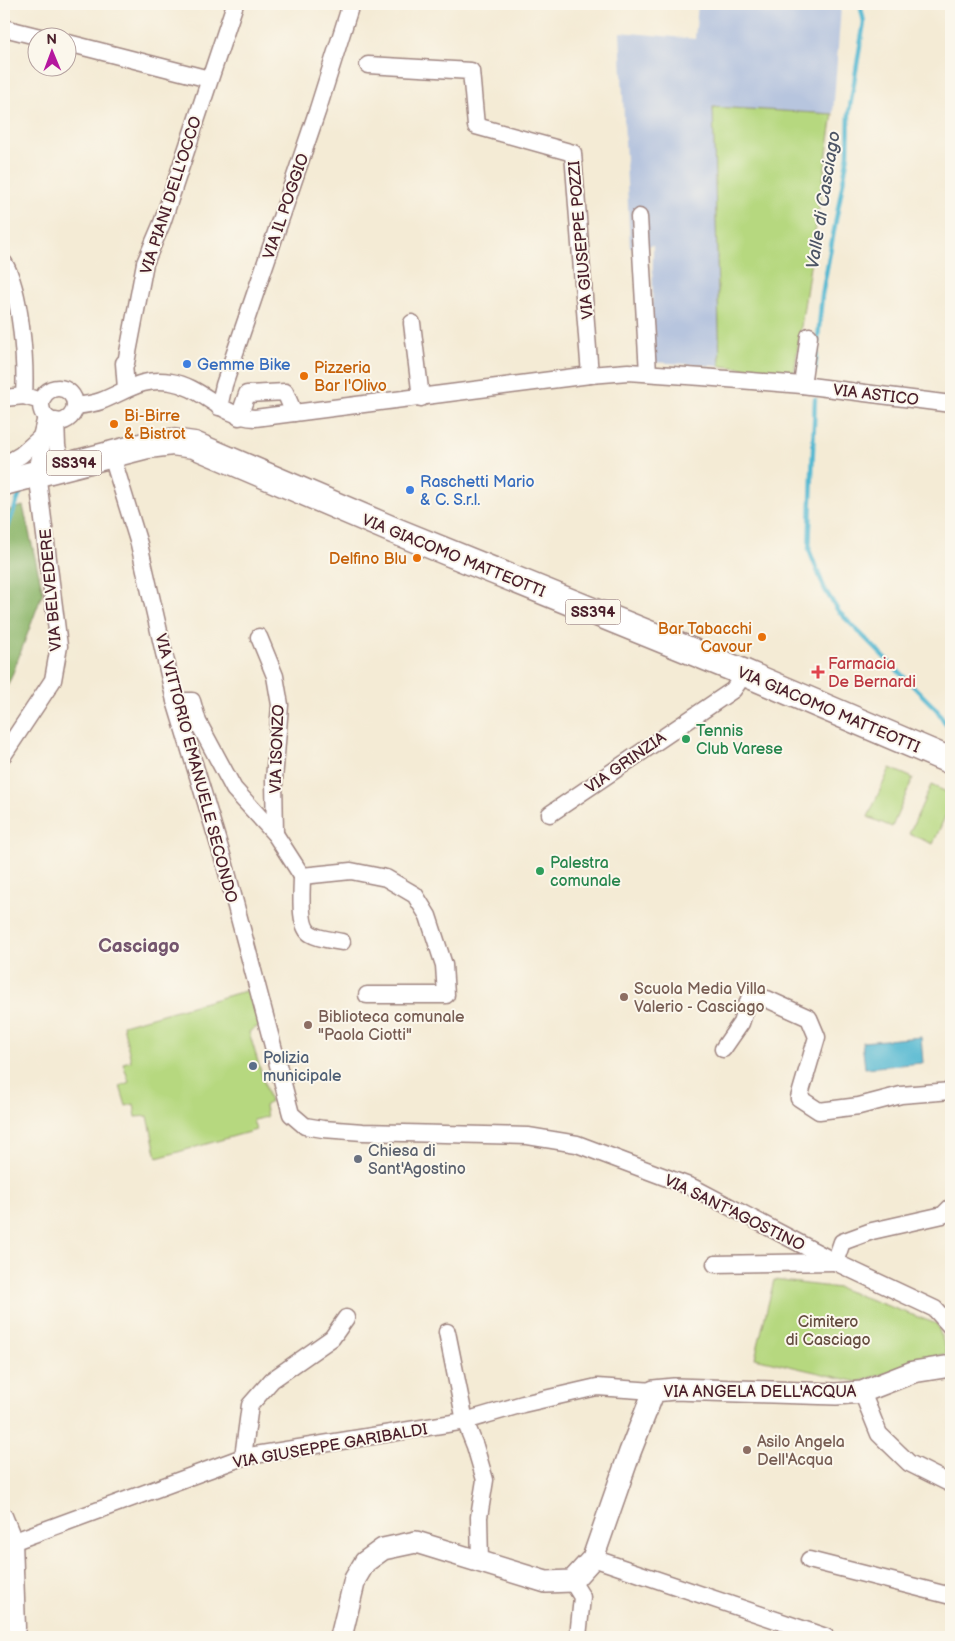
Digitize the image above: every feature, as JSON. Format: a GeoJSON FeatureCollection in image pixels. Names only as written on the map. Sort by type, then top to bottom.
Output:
{"type":"FeatureCollection","features":[{"type":"Feature","properties":{"kind":"main road","name":"VIA GIACOMO MATTEOTTI"},"geometry":{"type":"LineString","coordinates":[[4,482],[148,445],[172,442],[194,445],[404,535],[745,673],[951,761]]}},
{"type":"Feature","properties":{"kind":"street","name":"VIA PIANI DELL'OCCO"},"geometry":{"type":"LineString","coordinates":[[126,389],[124,363],[126,363],[145,263],[162,223],[235,4]]}},
{"type":"Feature","properties":{"kind":"street","name":"VIA IL POGGIO"},"geometry":{"type":"LineString","coordinates":[[219,408],[227,376],[318,112],[351,4]]}},
{"type":"Feature","properties":{"kind":"street"},"geometry":{"type":"LineString","coordinates":[[4,28],[28,34]]}},
{"type":"Feature","properties":{"kind":"street"},"geometry":{"type":"LineString","coordinates":[[78,46],[209,79]]}},
{"type":"Feature","properties":{"kind":"street","name":"VIA GIUSEPPE POZZI"},"geometry":{"type":"LineString","coordinates":[[368,65],[471,71],[476,126],[573,153],[590,375]]}},
{"type":"Feature","properties":{"kind":"street"},"geometry":{"type":"LineString","coordinates":[[639,217],[648,373]]}},
{"type":"Feature","properties":{"kind":"street"},"geometry":{"type":"LineString","coordinates":[[4,264],[10,273],[16,295],[25,369],[24,396]]}},
{"type":"Feature","properties":{"kind":"street"},"geometry":{"type":"LineString","coordinates":[[412,323],[421,398]]}},
{"type":"Feature","properties":{"kind":"street"},"geometry":{"type":"LineString","coordinates":[[75,406],[100,402],[148,381],[173,382],[190,388],[219,408],[239,417],[255,418],[590,375],[628,372],[802,385],[809,336]]}},
{"type":"Feature","properties":{"kind":"street","name":"VIA ASTICO"},"geometry":{"type":"LineString","coordinates":[[802,385],[951,404]]}},
{"type":"Feature","properties":{"kind":"street"},"geometry":{"type":"LineString","coordinates":[[50,469],[57,446],[51,419],[41,407],[47,392],[58,388],[63,389],[72,395],[75,406],[73,411],[66,419],[51,419]]}},
{"type":"Feature","properties":{"kind":"street"},"geometry":{"type":"LineString","coordinates":[[239,417],[247,394],[285,392],[294,413]]}},
{"type":"Feature","properties":{"kind":"street"},"geometry":{"type":"LineString","coordinates":[[4,398],[24,396],[42,401]]}},
{"type":"Feature","properties":{"kind":"street"},"geometry":{"type":"LineString","coordinates":[[4,464],[21,455],[41,437],[51,419]]}},
{"type":"Feature","properties":{"kind":"street"},"geometry":{"type":"LineString","coordinates":[[41,437],[41,452],[50,469]]}},
{"type":"Feature","properties":{"kind":"street","name":"VIA VITTORIO EMANUELE SECONDO"},"geometry":{"type":"LineString","coordinates":[[111,453],[139,544],[175,700],[224,865],[284,1092]]}},
{"type":"Feature","properties":{"kind":"street","name":"VIA BELVEDERE"},"geometry":{"type":"LineString","coordinates":[[4,754],[53,680],[59,646],[50,469]]}},
{"type":"Feature","properties":{"kind":"street","name":"VIA ISONZO"},"geometry":{"type":"LineString","coordinates":[[259,637],[275,676],[280,705],[274,780],[275,834]]}},
{"type":"Feature","properties":{"kind":"street","name":"VIA GRINZIA"},"geometry":{"type":"LineString","coordinates":[[550,814],[733,690],[745,673]]}},
{"type":"Feature","properties":{"kind":"street"},"geometry":{"type":"LineString","coordinates":[[175,700],[192,701],[198,722],[234,789],[275,834],[302,876],[302,917],[305,928],[310,934],[342,942]]}},
{"type":"Feature","properties":{"kind":"street"},"geometry":{"type":"LineString","coordinates":[[302,876],[351,871],[386,878],[415,895],[428,916],[444,966],[446,996],[367,995]]}},
{"type":"Feature","properties":{"kind":"street"},"geometry":{"type":"LineString","coordinates":[[723,1050],[741,1022],[749,999],[767,999],[809,1018],[817,1037],[799,1098],[819,1111],[859,1106],[901,1095],[951,1091]]}},
{"type":"Feature","properties":{"kind":"street","name":"VIA SANT'AGOSTINO"},"geometry":{"type":"LineString","coordinates":[[284,1092],[291,1114],[305,1126],[363,1132],[528,1136],[577,1144],[694,1188],[835,1262],[935,1309],[951,1327]]}},
{"type":"Feature","properties":{"kind":"street"},"geometry":{"type":"LineString","coordinates":[[715,1264],[835,1262],[842,1242],[872,1231],[943,1215],[951,1207]]}},
{"type":"Feature","properties":{"kind":"street"},"geometry":{"type":"LineString","coordinates":[[244,1457],[250,1405],[272,1380],[332,1338],[346,1318]]}},
{"type":"Feature","properties":{"kind":"street"},"geometry":{"type":"LineString","coordinates":[[447,1332],[465,1421],[485,1480],[479,1516],[480,1562]]}},
{"type":"Feature","properties":{"kind":"street","name":"VIA ANGELA DELL'ACQUA"},"geometry":{"type":"LineString","coordinates":[[654,1391],[674,1389],[836,1394],[862,1392],[912,1372],[951,1366]]}},
{"type":"Feature","properties":{"kind":"street","name":"VIA GIUSEPPE GARIBALDI"},"geometry":{"type":"LineString","coordinates":[[9,1543],[244,1457],[465,1421],[523,1404],[597,1386],[654,1391]]}},
{"type":"Feature","properties":{"kind":"street"},"geometry":{"type":"LineString","coordinates":[[341,1637],[355,1580],[365,1562],[383,1549],[416,1542],[546,1582],[572,1581],[593,1558],[654,1391]]}},
{"type":"Feature","properties":{"kind":"street"},"geometry":{"type":"LineString","coordinates":[[862,1392],[879,1434],[909,1463],[951,1484]]}},
{"type":"Feature","properties":{"kind":"street"},"geometry":{"type":"LineString","coordinates":[[4,1516],[9,1543],[17,1634]]}},
{"type":"Feature","properties":{"kind":"street"},"geometry":{"type":"LineString","coordinates":[[593,1558],[826,1637]]}},
{"type":"Feature","properties":{"kind":"street"},"geometry":{"type":"LineString","coordinates":[[809,1560],[951,1596]]}},
{"type":"Feature","properties":{"kind":"street"},"geometry":{"type":"LineString","coordinates":[[572,1581],[582,1597],[578,1637]]}},
{"type":"Feature","properties":{"kind":"shaded area"},"geometry":{"type":"Polygon","coordinates":[[[698,4],[809,4],[841,7],[833,114],[714,107],[720,366],[652,362],[653,245],[630,248],[620,32],[695,39],[698,4]]]}},
{"type":"Feature","properties":{"kind":"green space"},"geometry":{"type":"Polygon","coordinates":[[[713,107],[833,114],[794,373],[720,366],[713,107]]]}},
{"type":"Feature","properties":{"kind":"green space"},"geometry":{"type":"Polygon","coordinates":[[[23,506],[43,592],[11,678],[4,691],[4,512],[23,506]]]}},
{"type":"Feature","properties":{"kind":"green space"},"geometry":{"type":"Polygon","coordinates":[[[890,768],[913,778],[892,827],[868,817],[890,768]]]}},
{"type":"Feature","properties":{"kind":"green space"},"geometry":{"type":"Polygon","coordinates":[[[931,785],[951,794],[951,803],[933,844],[909,834],[931,785]]]}},
{"type":"Feature","properties":{"kind":"green space"},"geometry":{"type":"Polygon","coordinates":[[[256,988],[265,1022],[249,1032],[270,1102],[265,1106],[267,1117],[253,1120],[256,1130],[157,1158],[148,1116],[136,1117],[134,1104],[126,1106],[120,1086],[129,1082],[123,1063],[131,1061],[123,1025],[256,988]]]}},
{"type":"Feature","properties":{"kind":"green space","name":"Cimitero di Casciago"},"geometry":{"type":"Polygon","coordinates":[[[774,1280],[839,1288],[937,1324],[947,1353],[858,1382],[755,1358],[774,1280]]]}},
{"type":"Feature","properties":{"kind":"water"},"geometry":{"type":"Polygon","coordinates":[[[921,1037],[923,1063],[865,1068],[862,1042],[921,1037]]]}},
{"type":"Feature","properties":{"kind":"waterway","name":"Valle di Casciago"},"geometry":{"type":"LineString","coordinates":[[815,371],[822,295],[848,155],[849,113],[864,22],[860,4]]}},
{"type":"Feature","properties":{"kind":"waterway"},"geometry":{"type":"LineString","coordinates":[[4,322],[7,340]]}},
{"type":"Feature","properties":{"kind":"waterway","name":"Valle di Casciago"},"geometry":{"type":"LineString","coordinates":[[815,399],[809,550],[825,590],[839,612],[937,710],[951,732]]}},
{"type":"Feature","properties":{"kind":"waterway"},"geometry":{"type":"LineString","coordinates":[[4,538],[20,493]]}},
{"type":"Feature","properties":{"kind":"place","name":"Gemme Bike"},"geometry":{"type":"Point","coordinates":[187,364]}},
{"type":"Feature","properties":{"kind":"place","name":"Pizzeria Bar l'Olivo"},"geometry":{"type":"Point","coordinates":[304,376]}},
{"type":"Feature","properties":{"kind":"place","name":"Bi-Birre & Bistrot"},"geometry":{"type":"Point","coordinates":[114,424]}},
{"type":"Feature","properties":{"kind":"place","name":"Raschetti Mario & C. S.r.l."},"geometry":{"type":"Point","coordinates":[410,490]}},
{"type":"Feature","properties":{"kind":"place","name":"Delfino Blu"},"geometry":{"type":"Point","coordinates":[417,558]}},
{"type":"Feature","properties":{"kind":"place","name":"Bar Tabacchi Cavour"},"geometry":{"type":"Point","coordinates":[762,637]}},
{"type":"Feature","properties":{"kind":"place","name":"Farmacia De Bernardi"},"geometry":{"type":"Point","coordinates":[818,672]}},
{"type":"Feature","properties":{"kind":"place","name":"Tennis Club Varese"},"geometry":{"type":"Point","coordinates":[686,739]}},
{"type":"Feature","properties":{"kind":"place","name":"Palestra comunale"},"geometry":{"type":"Point","coordinates":[540,871]}},
{"type":"Feature","properties":{"kind":"place","name":"Scuola Media Villa Valerio - Casciago"},"geometry":{"type":"Point","coordinates":[624,997]}},
{"type":"Feature","properties":{"kind":"place","name":"Biblioteca comunale \"Paola Ciotti\""},"geometry":{"type":"Point","coordinates":[308,1025]}},
{"type":"Feature","properties":{"kind":"place","name":"Polizia municipale"},"geometry":{"type":"Point","coordinates":[253,1066]}},
{"type":"Feature","properties":{"kind":"place","name":"Chiesa di Sant'Agostino"},"geometry":{"type":"Point","coordinates":[358,1159]}},
{"type":"Feature","properties":{"kind":"place","name":"Asilo Angela Dell'Acqua"},"geometry":{"type":"Point","coordinates":[747,1450]}},
{"type":"Feature","properties":{"kind":"district","name":"Casciago"},"geometry":{"type":"Point","coordinates":[139,945]}}]}
